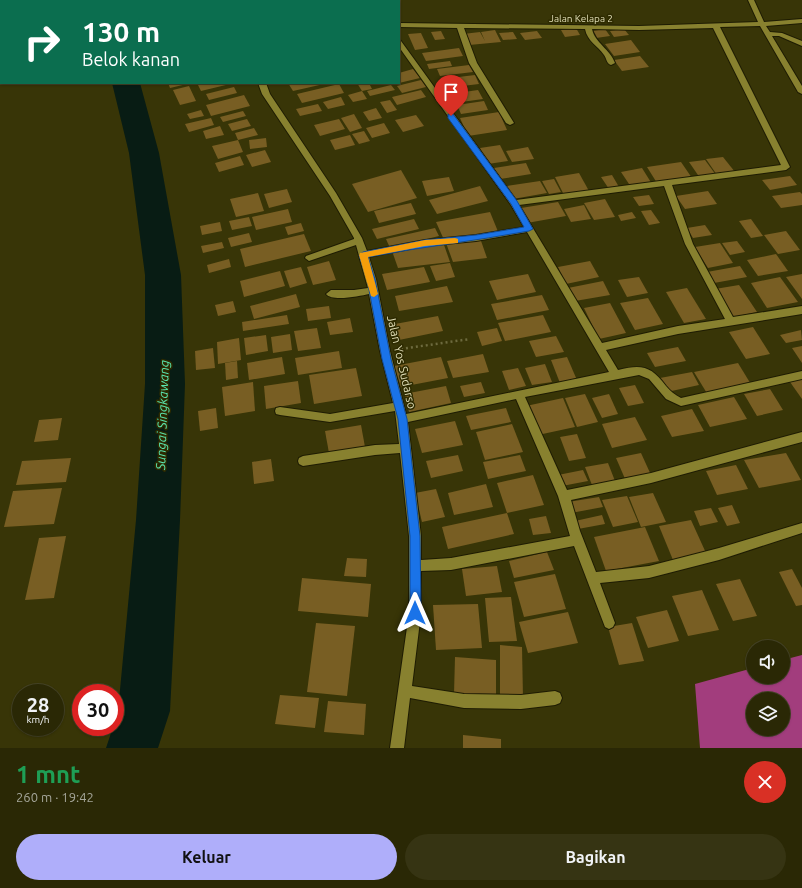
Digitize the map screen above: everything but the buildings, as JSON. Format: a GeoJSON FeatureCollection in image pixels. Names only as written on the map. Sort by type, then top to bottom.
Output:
{"type":"FeatureCollection","features":[{"type":"Feature","properties":{"kind":"street"},"geometry":{"type":"LineString","coordinates":[[751,0],[762,24],[802,92]]}},
{"type":"Feature","properties":{"kind":"street","name":"Jalan Kelapa 2"},"geometry":{"type":"LineString","coordinates":[[400,25],[588,28],[762,24],[802,21]]}},
{"type":"Feature","properties":{"kind":"street"},"geometry":{"type":"LineString","coordinates":[[514,203],[668,184],[786,167],[715,25]]}},
{"type":"Feature","properties":{"kind":"street"},"geometry":{"type":"LineString","coordinates":[[460,27],[473,63],[510,123]]}},
{"type":"Feature","properties":{"kind":"street"},"geometry":{"type":"LineString","coordinates":[[588,28],[590,38],[609,54],[611,63]]}},
{"type":"Feature","properties":{"kind":"street"},"geometry":{"type":"LineString","coordinates":[[768,34],[780,34],[802,44]]}},
{"type":"Feature","properties":{"kind":"street"},"geometry":{"type":"LineString","coordinates":[[400,43],[514,203],[616,375]]}},
{"type":"Feature","properties":{"kind":"street","name":"Jalan Yos Sudarso"},"geometry":{"type":"LineString","coordinates":[[262,84],[266,94],[333,195],[359,241],[373,290],[385,351],[402,419],[415,536],[415,613],[398,748]]}},
{"type":"Feature","properties":{"kind":"street"},"geometry":{"type":"LineString","coordinates":[[668,184],[689,244],[731,322]]}},
{"type":"Feature","properties":{"kind":"street"},"geometry":{"type":"LineString","coordinates":[[363,255],[425,243],[476,238],[529,229]]}},
{"type":"Feature","properties":{"kind":"street"},"geometry":{"type":"LineString","coordinates":[[309,258],[359,241]]}},
{"type":"Feature","properties":{"kind":"street"},"geometry":{"type":"LineString","coordinates":[[331,294],[354,294],[373,290]]}},
{"type":"Feature","properties":{"kind":"street"},"geometry":{"type":"LineString","coordinates":[[600,347],[678,330],[802,310]]}},
{"type":"Feature","properties":{"kind":"street"},"geometry":{"type":"LineString","coordinates":[[402,419],[519,394],[642,371],[648,373],[668,397],[681,402],[802,375]]}},
{"type":"Feature","properties":{"kind":"street"},"geometry":{"type":"LineString","coordinates":[[519,394],[564,496],[578,540],[594,578],[609,623]]}},
{"type":"Feature","properties":{"kind":"street"},"geometry":{"type":"LineString","coordinates":[[280,411],[330,418],[399,406]]}},
{"type":"Feature","properties":{"kind":"street"},"geometry":{"type":"LineString","coordinates":[[564,496],[651,478],[802,436]]}},
{"type":"Feature","properties":{"kind":"street"},"geometry":{"type":"LineString","coordinates":[[303,461],[375,450],[405,448]]}},
{"type":"Feature","properties":{"kind":"street"},"geometry":{"type":"LineString","coordinates":[[594,578],[649,572],[719,554],[802,528]]}},
{"type":"Feature","properties":{"kind":"street"},"geometry":{"type":"LineString","coordinates":[[415,566],[451,564],[578,540]]}},
{"type":"Feature","properties":{"kind":"street"},"geometry":{"type":"LineString","coordinates":[[405,691],[464,701],[521,702],[555,698]]}},
{"type":"Feature","properties":{"kind":"path"},"geometry":{"type":"LineString","coordinates":[[385,351],[470,339]]}},
{"type":"Feature","properties":{"kind":"shaded area"},"geometry":{"type":"Polygon","coordinates":[[[802,655],[802,748],[700,748],[695,684],[746,670],[746,684],[790,684],[790,658],[802,655]]]}},
{"type":"Feature","properties":{"kind":"waterway","name":"Sungai Singkawang"},"geometry":{"type":"LineString","coordinates":[[126,84],[144,153],[163,275],[165,384],[158,520],[144,711],[132,748]]}},
{"type":"Feature","properties":{"kind":"slow traffic"},"geometry":{"type":"LineString","coordinates":[[374,294],[363,255],[425,243],[455,241]]}},
{"type":"Feature","properties":{"kind":"route"},"geometry":{"type":"LineString","coordinates":[[415,613],[415,536],[402,419],[386,359],[371,279],[363,255],[425,243],[476,238],[529,229],[514,203],[451,116]]}}]}
